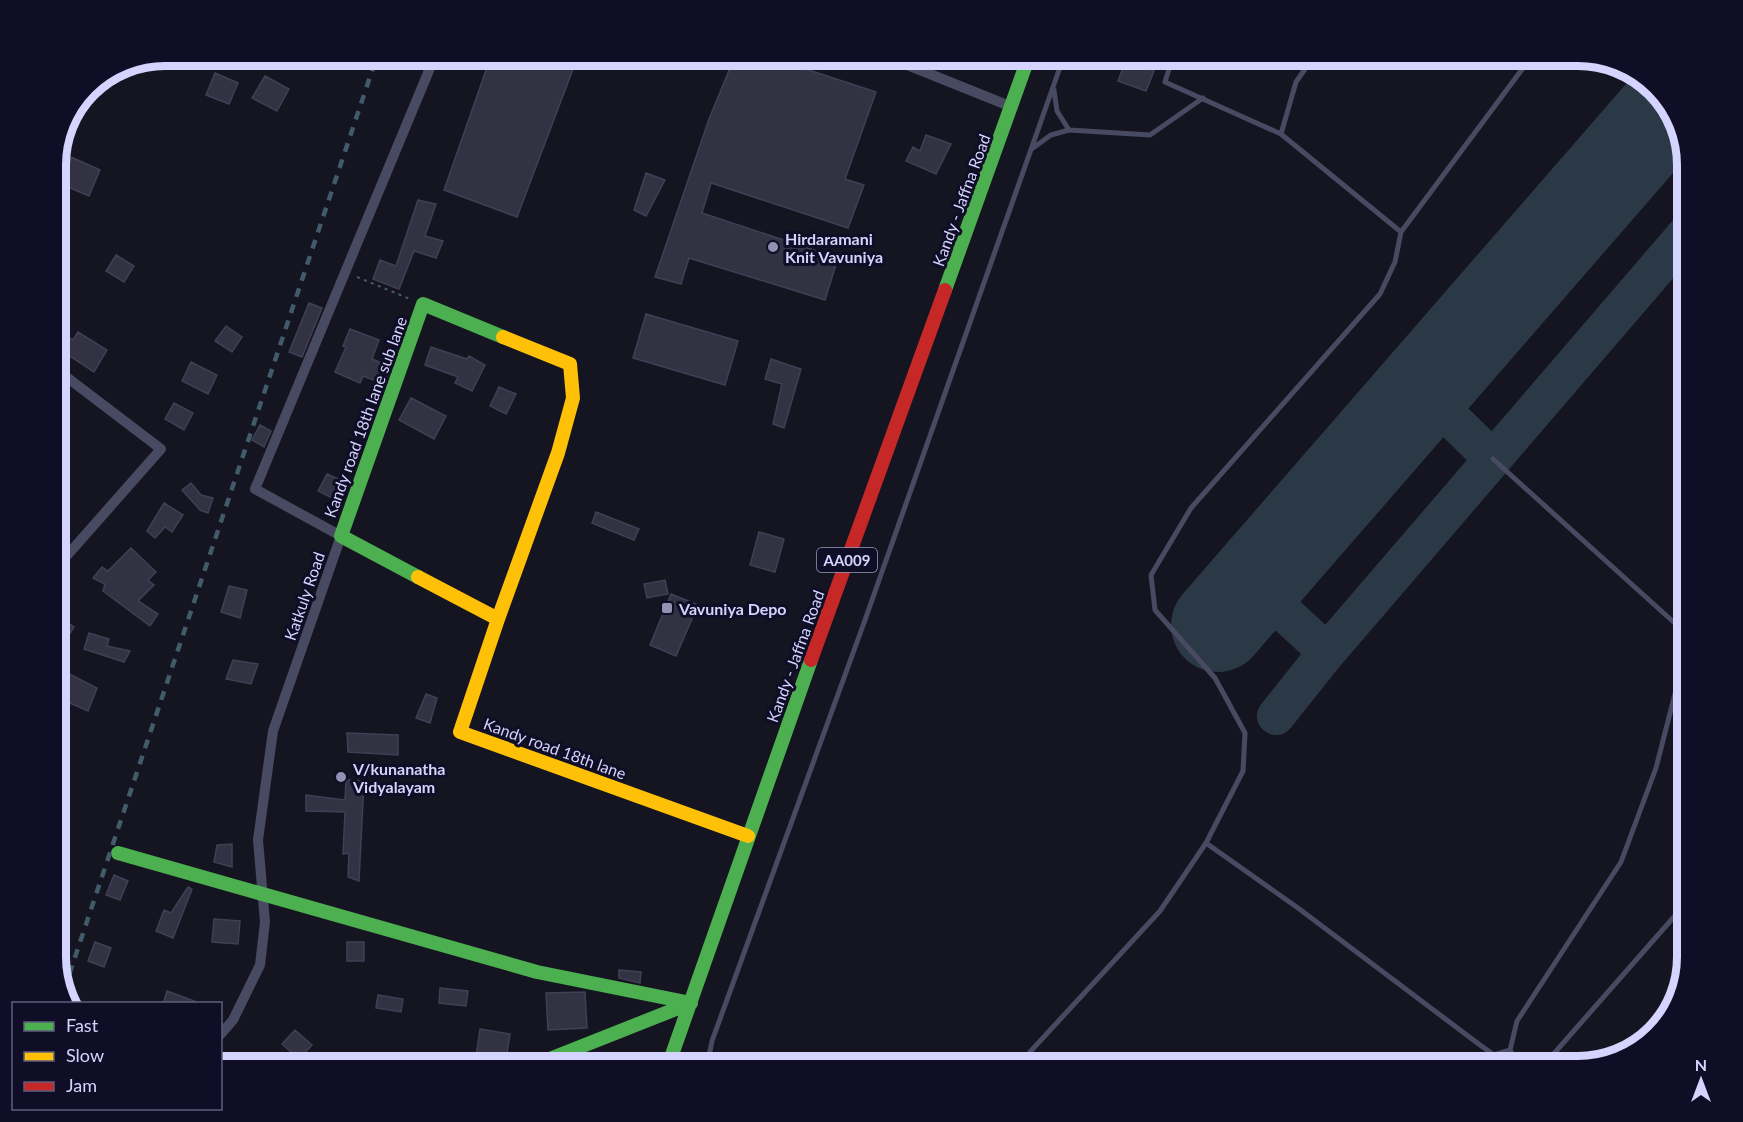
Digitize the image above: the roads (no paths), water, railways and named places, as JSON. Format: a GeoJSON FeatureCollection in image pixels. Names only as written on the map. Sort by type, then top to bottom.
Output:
{"type":"FeatureCollection","features":[{"type":"Feature","properties":{"kind":"main road","name":"Kandy - Jaffna Road"},"geometry":{"type":"LineString","coordinates":[[674,1056],[748,836],[1026,66]]}},
{"type":"Feature","properties":{"kind":"main road","name":"Kandy road 18th lane sub lane"},"geometry":{"type":"LineString","coordinates":[[341,536],[423,304],[570,364],[573,398],[558,453],[498,619]]}},
{"type":"Feature","properties":{"kind":"main road"},"geometry":{"type":"LineString","coordinates":[[341,536],[498,619]]}},
{"type":"Feature","properties":{"kind":"main road","name":"Kandy road 18th lane"},"geometry":{"type":"LineString","coordinates":[[498,619],[460,732],[748,836]]}},
{"type":"Feature","properties":{"kind":"main road"},"geometry":{"type":"LineString","coordinates":[[118,853],[537,972],[691,1003]]}},
{"type":"Feature","properties":{"kind":"main road"},"geometry":{"type":"LineString","coordinates":[[554,1056],[691,1003]]}},
{"type":"Feature","properties":{"kind":"street","name":"Katkuly Road"},"geometry":{"type":"LineString","coordinates":[[222,1033],[233,1020],[260,965],[265,922],[258,840],[273,731],[341,536],[255,489],[431,66]]}},
{"type":"Feature","properties":{"kind":"street"},"geometry":{"type":"LineString","coordinates":[[910,66],[1012,107]]}},
{"type":"Feature","properties":{"kind":"street"},"geometry":{"type":"LineString","coordinates":[[66,377],[161,449],[66,557]]}},
{"type":"Feature","properties":{"kind":"lane"},"geometry":{"type":"LineString","coordinates":[[709,1056],[712,1041],[1061,66]]}},
{"type":"Feature","properties":{"kind":"lane"},"geometry":{"type":"LineString","coordinates":[[1170,66],[1165,82],[1281,134],[1401,232]]}},
{"type":"Feature","properties":{"kind":"lane"},"geometry":{"type":"LineString","coordinates":[[1281,134],[1296,82],[1307,66]]}},
{"type":"Feature","properties":{"kind":"lane"},"geometry":{"type":"LineString","coordinates":[[1026,1056],[1160,912],[1206,843],[1243,771],[1245,733],[1215,678],[1155,610],[1151,575],[1191,508],[1380,294],[1395,262],[1401,232],[1525,66]]}},
{"type":"Feature","properties":{"kind":"lane"},"geometry":{"type":"LineString","coordinates":[[1053,88],[1057,111],[1069,130]]}},
{"type":"Feature","properties":{"kind":"lane"},"geometry":{"type":"LineString","coordinates":[[1033,148],[1051,135],[1069,130],[1150,135],[1203,98]]}},
{"type":"Feature","properties":{"kind":"lane"},"geometry":{"type":"LineString","coordinates":[[1493,459],[1677,626]]}},
{"type":"Feature","properties":{"kind":"lane"},"geometry":{"type":"LineString","coordinates":[[1513,1056],[1510,1050],[1517,1021],[1621,862],[1656,768],[1677,682]]}},
{"type":"Feature","properties":{"kind":"lane"},"geometry":{"type":"LineString","coordinates":[[1206,843],[1324,926],[1494,1055],[1510,1050]]}},
{"type":"Feature","properties":{"kind":"lane"},"geometry":{"type":"LineString","coordinates":[[1552,1056],[1677,914]]}},
{"type":"Feature","properties":{"kind":"railway"},"geometry":{"type":"LineString","coordinates":[[68,978],[374,66]]}},
{"type":"Feature","properties":{"kind":"place","name":"Hirdaramani Knit Vavuniya"},"geometry":{"type":"Point","coordinates":[773,247]}},
{"type":"Feature","properties":{"kind":"place","name":"Vavuniya Depo"},"geometry":{"type":"Point","coordinates":[667,608]}},
{"type":"Feature","properties":{"kind":"place","name":"V/kunanatha Vidyalayam"},"geometry":{"type":"Point","coordinates":[341,777]}}]}
